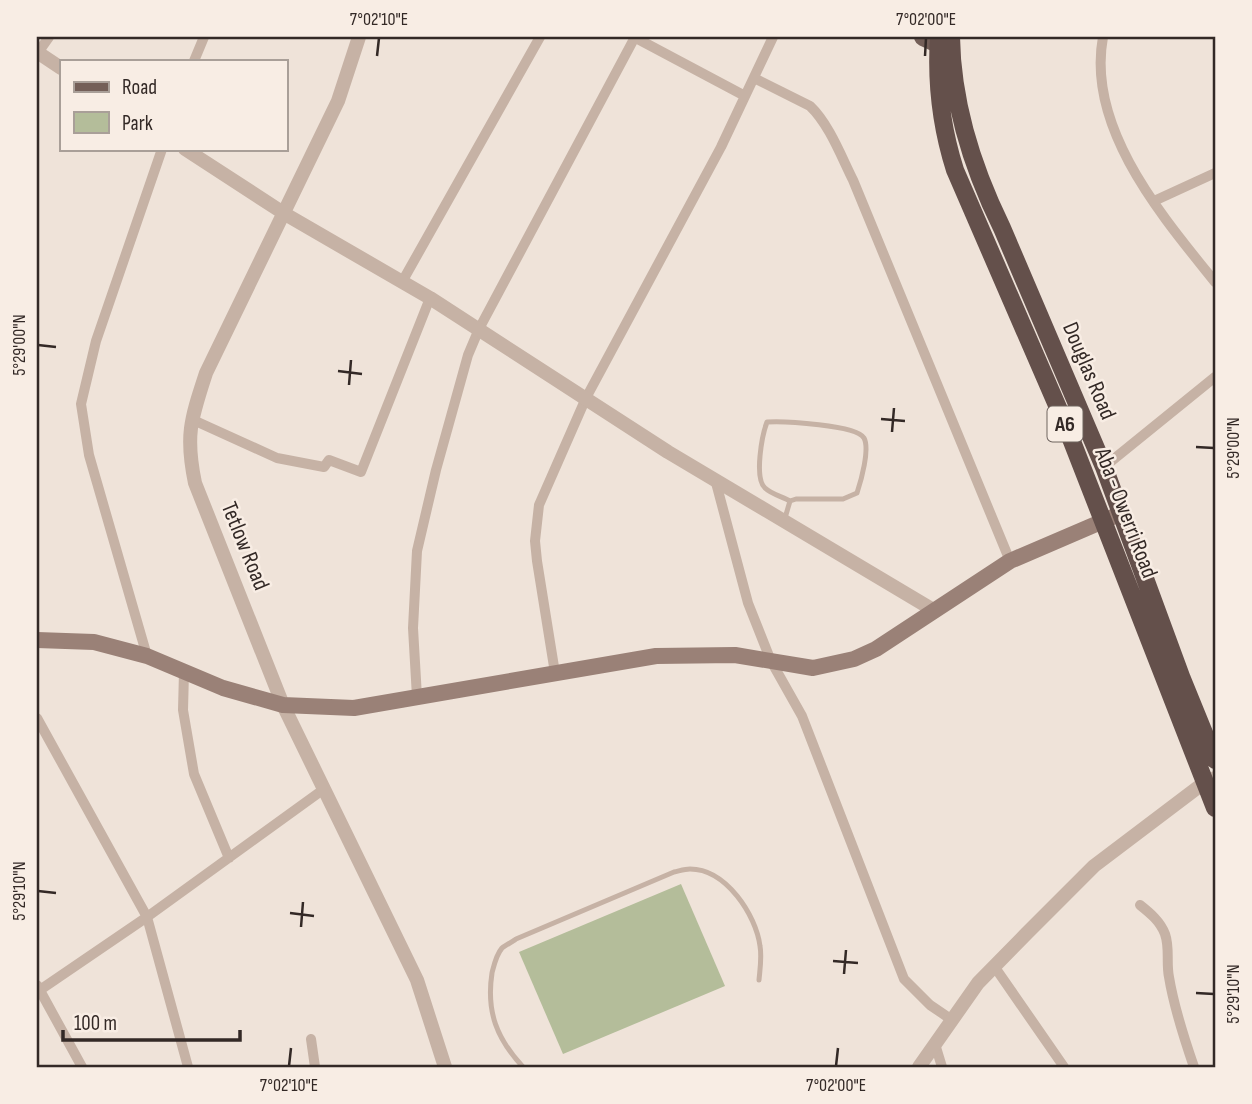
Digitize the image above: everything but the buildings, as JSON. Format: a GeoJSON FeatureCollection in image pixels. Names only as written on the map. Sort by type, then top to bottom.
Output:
{"type":"FeatureCollection","features":[{"type":"Feature","properties":{"kind":"highway","name":"Douglas Road"},"geometry":{"type":"LineString","coordinates":[[940,41],[952,69],[965,133],[988,200],[1104,467],[1182,680],[1215,760]]}},
{"type":"Feature","properties":{"kind":"highway","name":"Aba - Owerri Road"},"geometry":{"type":"LineString","coordinates":[[940,41],[940,109],[955,170],[1066,426],[1166,688],[1210,780],[1215,808]]}},
{"type":"Feature","properties":{"kind":"highway"},"geometry":{"type":"LineString","coordinates":[[984,238],[1002,228]]}},
{"type":"Feature","properties":{"kind":"main road"},"geometry":{"type":"LineString","coordinates":[[37,640],[94,642],[147,656],[223,688],[284,705],[355,708],[656,656],[735,655],[813,668],[855,659],[876,649],[1010,561],[1122,513]]}},
{"type":"Feature","properties":{"kind":"street"},"geometry":{"type":"LineString","coordinates":[[49,37],[37,53],[60,67]]}},
{"type":"Feature","properties":{"kind":"street"},"geometry":{"type":"LineString","coordinates":[[194,60],[204,37]]}},
{"type":"Feature","properties":{"kind":"street","name":"Tetlow Road"},"geometry":{"type":"LineString","coordinates":[[359,37],[338,101],[206,373],[191,419],[189,452],[195,483],[284,705],[417,980],[445,1067]]}},
{"type":"Feature","properties":{"kind":"street"},"geometry":{"type":"LineString","coordinates":[[402,282],[540,37]]}},
{"type":"Feature","properties":{"kind":"street"},"geometry":{"type":"LineString","coordinates":[[417,697],[413,628],[417,551],[468,355],[479,329],[634,37],[745,96]]}},
{"type":"Feature","properties":{"kind":"street"},"geometry":{"type":"LineString","coordinates":[[555,673],[537,561],[536,526],[539,505],[586,398],[721,147],[773,37]]}},
{"type":"Feature","properties":{"kind":"street"},"geometry":{"type":"LineString","coordinates":[[1103,37],[1100,78],[1106,109],[1117,139],[1164,218],[1215,282]]}},
{"type":"Feature","properties":{"kind":"street"},"geometry":{"type":"LineString","coordinates":[[754,78],[810,106],[817,113],[837,149],[869,218],[1010,561]]}},
{"type":"Feature","properties":{"kind":"street"},"geometry":{"type":"LineString","coordinates":[[147,656],[89,455],[81,404],[96,341],[162,150]]}},
{"type":"Feature","properties":{"kind":"street"},"geometry":{"type":"LineString","coordinates":[[187,150],[285,214],[430,298],[668,452],[935,611]]}},
{"type":"Feature","properties":{"kind":"street"},"geometry":{"type":"LineString","coordinates":[[1154,201],[1215,173]]}},
{"type":"Feature","properties":{"kind":"street"},"geometry":{"type":"LineString","coordinates":[[191,419],[277,458],[324,467],[329,460],[360,472],[430,298]]}},
{"type":"Feature","properties":{"kind":"street"},"geometry":{"type":"LineString","coordinates":[[1104,467],[1215,377]]}},
{"type":"Feature","properties":{"kind":"street"},"geometry":{"type":"LineString","coordinates":[[715,479],[748,603],[771,661],[802,716],[904,979],[930,1005],[952,1020]]}},
{"type":"Feature","properties":{"kind":"street"},"geometry":{"type":"LineString","coordinates":[[184,672],[183,710],[194,774],[229,858]]}},
{"type":"Feature","properties":{"kind":"street"},"geometry":{"type":"LineString","coordinates":[[37,718],[147,917],[188,1067]]}},
{"type":"Feature","properties":{"kind":"street"},"geometry":{"type":"LineString","coordinates":[[919,1067],[978,983],[1094,866],[1210,780]]}},
{"type":"Feature","properties":{"kind":"street"},"geometry":{"type":"LineString","coordinates":[[82,1067],[38,989],[147,917],[324,789]]}},
{"type":"Feature","properties":{"kind":"street"},"geometry":{"type":"LineString","coordinates":[[1140,905],[1157,920],[1165,934],[1169,959],[1168,974],[1194,1067]]}},
{"type":"Feature","properties":{"kind":"street"},"geometry":{"type":"LineString","coordinates":[[995,966],[1064,1067]]}},
{"type":"Feature","properties":{"kind":"street"},"geometry":{"type":"LineString","coordinates":[[311,1039],[315,1067]]}},
{"type":"Feature","properties":{"kind":"street"},"geometry":{"type":"LineString","coordinates":[[935,1044],[942,1067]]}},
{"type":"Feature","properties":{"kind":"lane"},"geometry":{"type":"LineString","coordinates":[[767,422],[842,428],[864,437],[866,448],[857,493],[843,499],[790,501],[764,488],[760,481],[759,467],[767,422]]}},
{"type":"Feature","properties":{"kind":"lane"},"geometry":{"type":"LineString","coordinates":[[785,520],[790,501]]}},
{"type":"Feature","properties":{"kind":"lane"},"geometry":{"type":"LineString","coordinates":[[523,1067],[499,1034],[490,1010],[494,962],[502,948],[516,939],[674,872],[691,869],[707,873],[729,887],[747,906],[760,945],[759,980]]}},
{"type":"Feature","properties":{"kind":"green space"},"geometry":{"type":"Polygon","coordinates":[[[681,884],[725,986],[563,1054],[519,952],[681,884]]]}}]}
